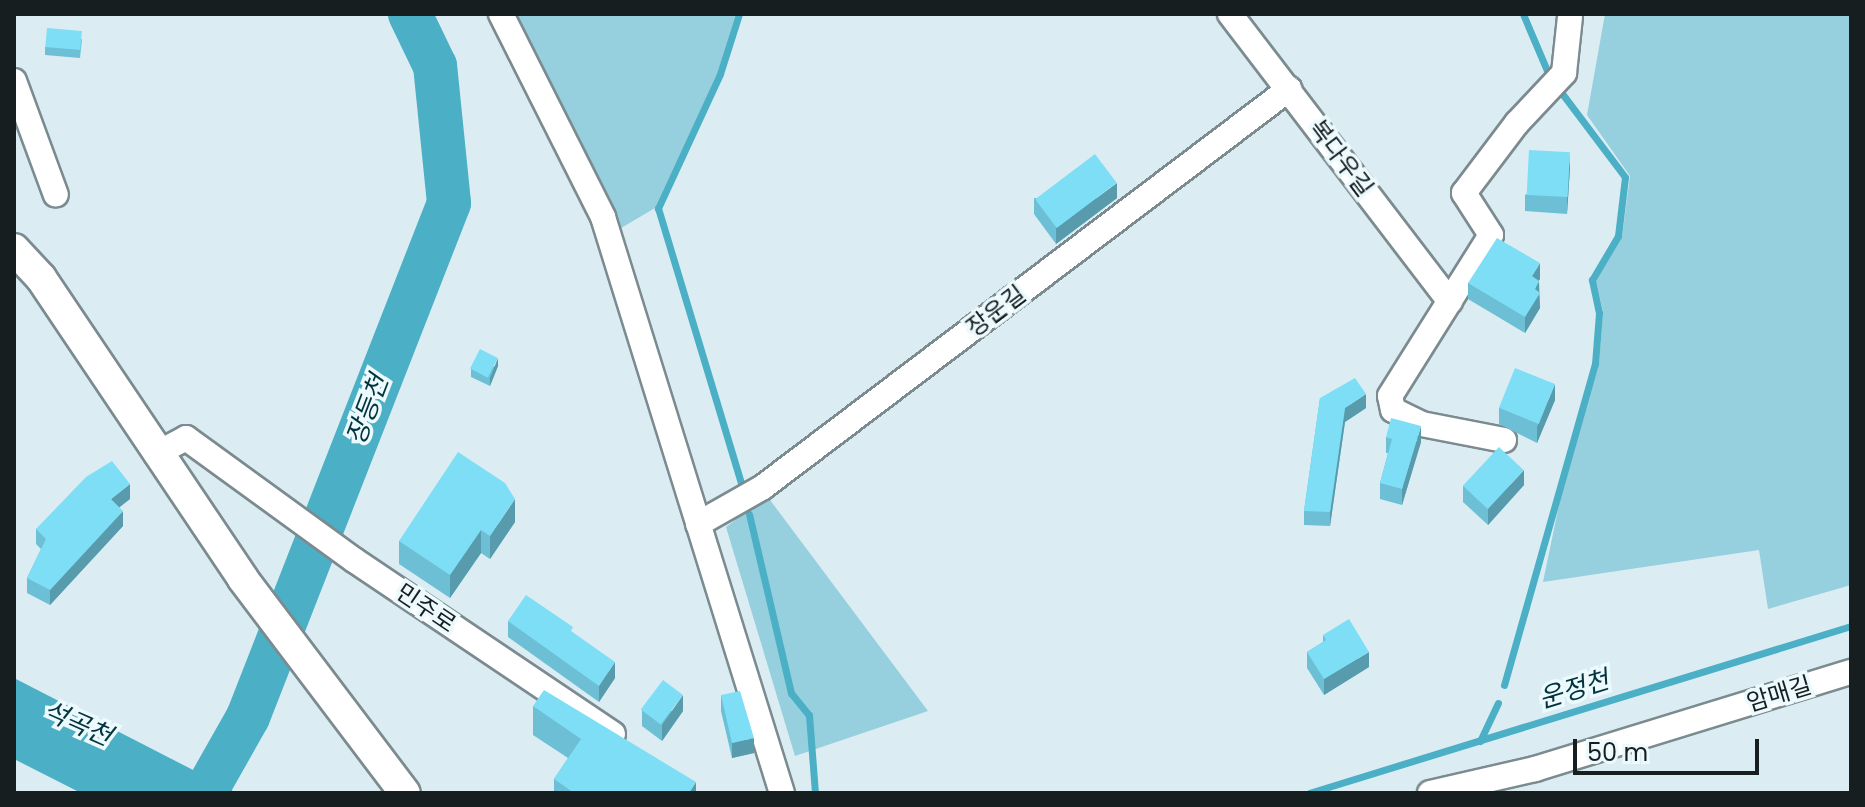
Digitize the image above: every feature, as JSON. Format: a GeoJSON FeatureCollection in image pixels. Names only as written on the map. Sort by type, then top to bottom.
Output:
{"type":"FeatureCollection","features":[{"type":"Feature","properties":{"kind":"main road"},"geometry":{"type":"LineString","coordinates":[[14,249],[41,278],[156,454],[243,579],[313,676],[405,793]]}},
{"type":"Feature","properties":{"kind":"street"},"geometry":{"type":"LineString","coordinates":[[501,14],[603,217],[782,793]]}},
{"type":"Feature","properties":{"kind":"street","name":"복다우길"},"geometry":{"type":"LineString","coordinates":[[1230,14],[1450,302]]}},
{"type":"Feature","properties":{"kind":"street"},"geometry":{"type":"LineString","coordinates":[[1504,440],[1422,424],[1393,410],[1390,396],[1491,235],[1464,193],[1517,123],[1564,73],[1570,17]]}},
{"type":"Feature","properties":{"kind":"street"},"geometry":{"type":"LineString","coordinates":[[14,81],[56,195]]}},
{"type":"Feature","properties":{"kind":"street","name":"장운길"},"geometry":{"type":"LineString","coordinates":[[698,524],[763,487],[1289,89]]}},
{"type":"Feature","properties":{"kind":"street","name":"민주로"},"geometry":{"type":"LineString","coordinates":[[156,454],[186,438],[279,508],[630,746]]}},
{"type":"Feature","properties":{"kind":"street","name":"암매길"},"geometry":{"type":"LineString","coordinates":[[1430,793],[1535,769],[1851,672]]}},
{"type":"Feature","properties":{"kind":"shaded area"},"geometry":{"type":"Polygon","coordinates":[[[510,14],[736,14],[718,72],[655,208],[616,231],[510,14]]]}},
{"type":"Feature","properties":{"kind":"shaded area"},"geometry":{"type":"Polygon","coordinates":[[[1605,14],[1851,14],[1851,585],[1768,609],[1759,550],[1543,582],[1566,471],[1599,364],[1603,312],[1596,281],[1622,237],[1630,176],[1587,115],[1605,14]]]}},
{"type":"Feature","properties":{"kind":"shaded area"},"geometry":{"type":"Polygon","coordinates":[[[767,496],[928,711],[795,756],[726,527],[767,496]]]}},
{"type":"Feature","properties":{"kind":"water","name":"석곡천"},"geometry":{"type":"Polygon","coordinates":[[[14,678],[233,793],[81,793],[14,759],[14,678]]]}},
{"type":"Feature","properties":{"kind":"building"},"geometry":{"type":"Polygon","coordinates":[[[47,28],[82,31],[80,50],[45,47],[47,28]]]}},
{"type":"Feature","properties":{"kind":"building"},"geometry":{"type":"Polygon","coordinates":[[[1529,150],[1570,152],[1568,197],[1527,195],[1529,150]]]}},
{"type":"Feature","properties":{"kind":"building"},"geometry":{"type":"Polygon","coordinates":[[[1095,154],[1117,183],[1057,228],[1035,199],[1095,154]]]}},
{"type":"Feature","properties":{"kind":"building"},"geometry":{"type":"Polygon","coordinates":[[[1497,238],[1540,263],[1532,276],[1539,281],[1535,289],[1540,293],[1525,317],[1468,283],[1497,238]]]}},
{"type":"Feature","properties":{"kind":"building"},"geometry":{"type":"Polygon","coordinates":[[[480,349],[498,358],[488,378],[470,369],[480,349]]]}},
{"type":"Feature","properties":{"kind":"building"},"geometry":{"type":"Polygon","coordinates":[[[1515,368],[1555,384],[1539,424],[1499,408],[1515,368]]]}},
{"type":"Feature","properties":{"kind":"building"},"geometry":{"type":"Polygon","coordinates":[[[1355,378],[1366,394],[1345,408],[1330,512],[1304,511],[1320,398],[1355,378]]]}},
{"type":"Feature","properties":{"kind":"building"},"geometry":{"type":"Polygon","coordinates":[[[1391,418],[1421,426],[1402,489],[1380,483],[1392,439],[1386,437],[1391,418]]]}},
{"type":"Feature","properties":{"kind":"building"},"geometry":{"type":"Polygon","coordinates":[[[1499,447],[1524,470],[1488,509],[1463,486],[1499,447]]]}},
{"type":"Feature","properties":{"kind":"building"},"geometry":{"type":"Polygon","coordinates":[[[458,452],[505,483],[515,499],[490,536],[481,530],[450,575],[399,541],[458,452]]]}},
{"type":"Feature","properties":{"kind":"building"},"geometry":{"type":"Polygon","coordinates":[[[112,461],[130,484],[111,499],[123,511],[50,590],[27,578],[46,539],[36,529],[86,477],[112,461]]]}},
{"type":"Feature","properties":{"kind":"building"},"geometry":{"type":"Polygon","coordinates":[[[526,595],[573,627],[571,631],[615,662],[599,686],[508,621],[526,595]]]}},
{"type":"Feature","properties":{"kind":"building"},"geometry":{"type":"Polygon","coordinates":[[[1349,619],[1369,652],[1324,679],[1307,652],[1326,640],[1323,635],[1349,619]]]}},
{"type":"Feature","properties":{"kind":"building"},"geometry":{"type":"Polygon","coordinates":[[[663,680],[683,695],[661,725],[641,710],[663,680]]]}},
{"type":"Feature","properties":{"kind":"building"},"geometry":{"type":"Polygon","coordinates":[[[544,690],[696,782],[689,793],[574,793],[554,779],[581,739],[533,706],[544,690]]]}},
{"type":"Feature","properties":{"kind":"building"},"geometry":{"type":"Polygon","coordinates":[[[740,691],[754,738],[732,743],[721,695],[740,691]]]}},
{"type":"Feature","properties":{"kind":"waterway","name":"장등천"},"geometry":{"type":"LineString","coordinates":[[205,793],[248,717],[449,203],[435,66],[410,14]]}},
{"type":"Feature","properties":{"kind":"waterway"},"geometry":{"type":"LineString","coordinates":[[739,14],[720,74],[658,208],[742,486]]}},
{"type":"Feature","properties":{"kind":"waterway"},"geometry":{"type":"LineString","coordinates":[[1523,14],[1548,73]]}},
{"type":"Feature","properties":{"kind":"waterway"},"geometry":{"type":"LineString","coordinates":[[1504,685],[1595,364],[1599,313],[1592,280],[1618,236],[1625,177],[1561,92]]}},
{"type":"Feature","properties":{"kind":"waterway"},"geometry":{"type":"LineString","coordinates":[[749,514],[791,693],[809,715],[815,793]]}},
{"type":"Feature","properties":{"kind":"waterway","name":"운정천"},"geometry":{"type":"LineString","coordinates":[[1309,793],[1851,626]]}},
{"type":"Feature","properties":{"kind":"waterway"},"geometry":{"type":"LineString","coordinates":[[1480,741],[1498,703]]}}]}
